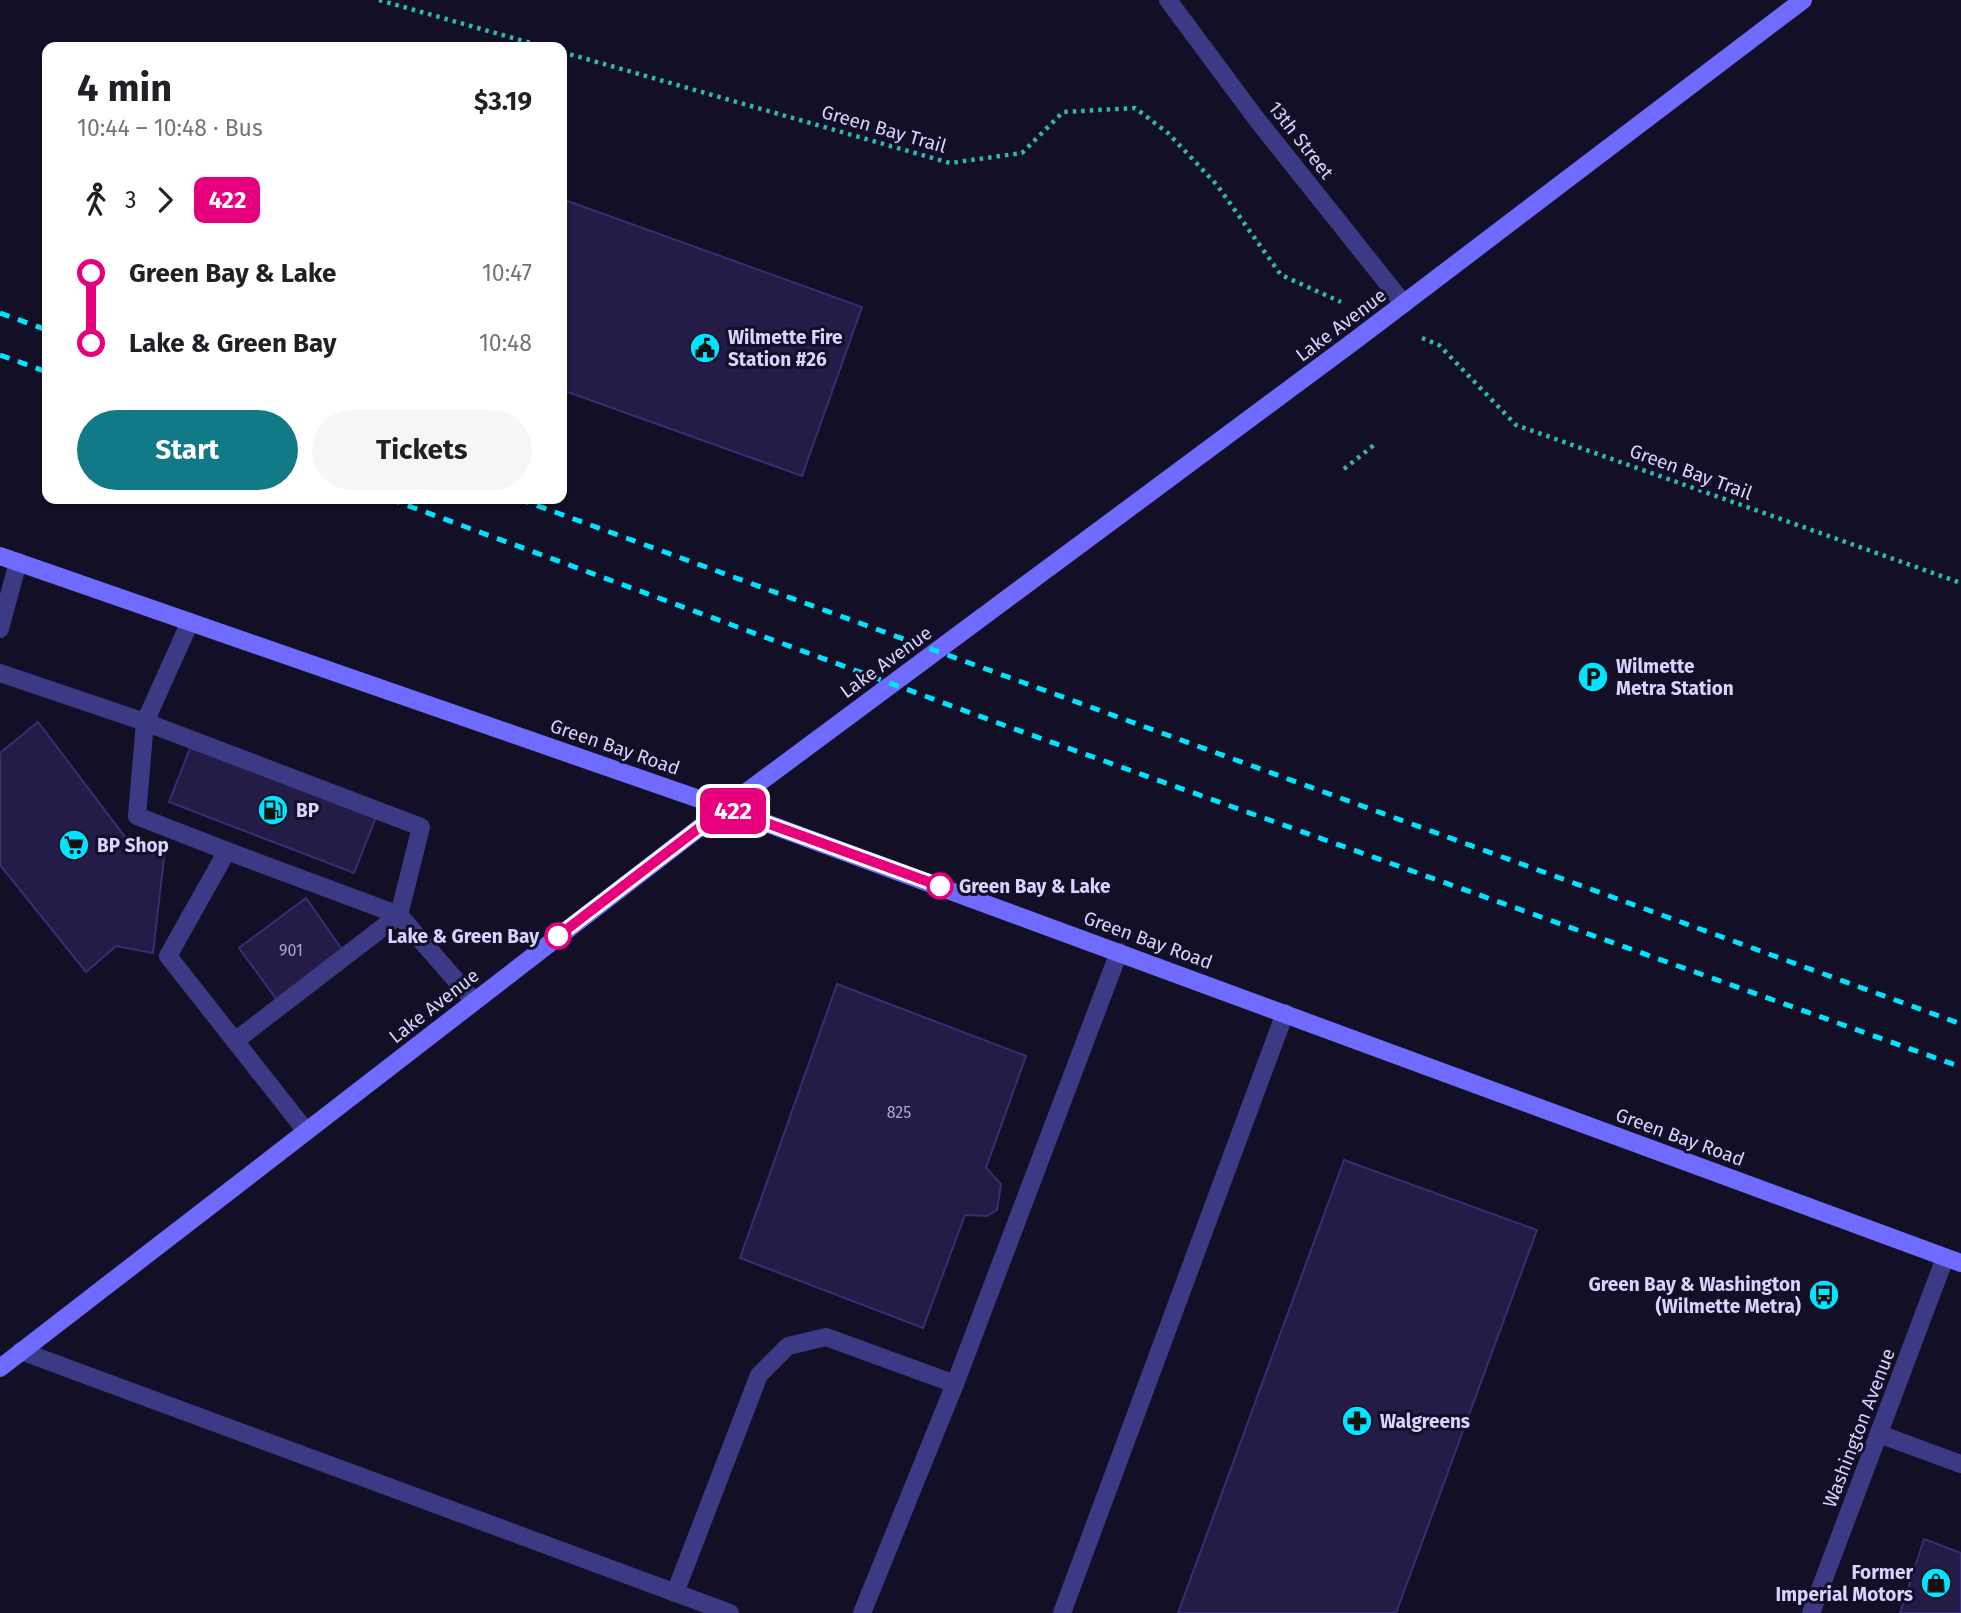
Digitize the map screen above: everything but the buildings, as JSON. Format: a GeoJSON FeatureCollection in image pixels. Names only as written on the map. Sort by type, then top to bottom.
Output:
{"type":"FeatureCollection","features":[{"type":"Feature","properties":{"kind":"main road","name":"Lake Avenue"},"geometry":{"type":"LineString","coordinates":[[0,1367],[725,808],[1404,304],[1803,0]]}},
{"type":"Feature","properties":{"kind":"main road","name":"Green Bay Road"},"geometry":{"type":"LineString","coordinates":[[0,556],[725,808],[1953,1260]]}},
{"type":"Feature","properties":{"kind":"street","name":"13th Street"},"geometry":{"type":"LineString","coordinates":[[1168,0],[1258,121],[1404,304]]}},
{"type":"Feature","properties":{"kind":"street"},"geometry":{"type":"LineString","coordinates":[[0,629],[18,562]]}},
{"type":"Feature","properties":{"kind":"street"},"geometry":{"type":"LineString","coordinates":[[190,622],[145,722],[137,817],[399,915],[474,1001]]}},
{"type":"Feature","properties":{"kind":"street"},"geometry":{"type":"LineString","coordinates":[[0,673],[145,722],[422,827],[399,915],[235,1041]]}},
{"type":"Feature","properties":{"kind":"street"},"geometry":{"type":"LineString","coordinates":[[227,851],[168,956],[306,1131]]}},
{"type":"Feature","properties":{"kind":"street"},"geometry":{"type":"LineString","coordinates":[[862,1613],[955,1384],[1119,952]]}},
{"type":"Feature","properties":{"kind":"street"},"geometry":{"type":"LineString","coordinates":[[1062,1613],[1285,1013]]}},
{"type":"Feature","properties":{"kind":"street","name":"Washington Avenue"},"geometry":{"type":"LineString","coordinates":[[1811,1613],[1879,1434],[1953,1260]]}},
{"type":"Feature","properties":{"kind":"street"},"geometry":{"type":"LineString","coordinates":[[675,1592],[759,1375],[788,1346],[827,1337],[955,1384]]}},
{"type":"Feature","properties":{"kind":"street"},"geometry":{"type":"LineString","coordinates":[[21,1351],[730,1613]]}},
{"type":"Feature","properties":{"kind":"street"},"geometry":{"type":"LineString","coordinates":[[1879,1434],[1961,1464]]}},
{"type":"Feature","properties":{"kind":"path"},"geometry":{"type":"LineString","coordinates":[[379,0],[527,42]]}},
{"type":"Feature","properties":{"kind":"path","name":"Green Bay Trail"},"geometry":{"type":"LineString","coordinates":[[567,53],[950,163],[1022,153],[1063,111],[1135,107],[1168,133],[1217,185],[1281,275]]}},
{"type":"Feature","properties":{"kind":"path","name":"Green Bay Trail"},"geometry":{"type":"LineString","coordinates":[[1439,345],[1516,425],[1961,583]]}},
{"type":"Feature","properties":{"kind":"path"},"geometry":{"type":"LineString","coordinates":[[1344,469],[1374,445]]}},
{"type":"Feature","properties":{"kind":"railway"},"geometry":{"type":"LineString","coordinates":[[0,313],[42,328]]}},
{"type":"Feature","properties":{"kind":"railway"},"geometry":{"type":"LineString","coordinates":[[0,355],[42,370]]}},
{"type":"Feature","properties":{"kind":"railway"},"geometry":{"type":"LineString","coordinates":[[404,504],[1009,727],[1961,1067]]}},
{"type":"Feature","properties":{"kind":"railway"},"geometry":{"type":"LineString","coordinates":[[533,504],[1961,1024]]}},
{"type":"Feature","properties":{"kind":"bus line","name":"422"},"geometry":{"type":"LineString","coordinates":[[558,936],[725,808],[940,886]]}},
{"type":"Feature","properties":{"kind":"place","name":"Wilmette Fire Station #26"},"geometry":{"type":"Point","coordinates":[705,348]}},
{"type":"Feature","properties":{"kind":"place","name":"Wilmette Metra Station"},"geometry":{"type":"Point","coordinates":[1593,677]}},
{"type":"Feature","properties":{"kind":"place","name":"BP"},"geometry":{"type":"Point","coordinates":[273,810]}},
{"type":"Feature","properties":{"kind":"place","name":"BP Shop"},"geometry":{"type":"Point","coordinates":[74,845]}},
{"type":"Feature","properties":{"kind":"place","name":"Green Bay & Lake"},"geometry":{"type":"Point","coordinates":[940,886]}},
{"type":"Feature","properties":{"kind":"place","name":"Lake & Green Bay"},"geometry":{"type":"Point","coordinates":[558,936]}},
{"type":"Feature","properties":{"kind":"place","name":"Green Bay & Washington (Wilmette Metra)"},"geometry":{"type":"Point","coordinates":[1824,1295]}},
{"type":"Feature","properties":{"kind":"place","name":"Walgreens"},"geometry":{"type":"Point","coordinates":[1357,1421]}},
{"type":"Feature","properties":{"kind":"place","name":"Former Imperial Motors"},"geometry":{"type":"Point","coordinates":[1936,1583]}}]}
